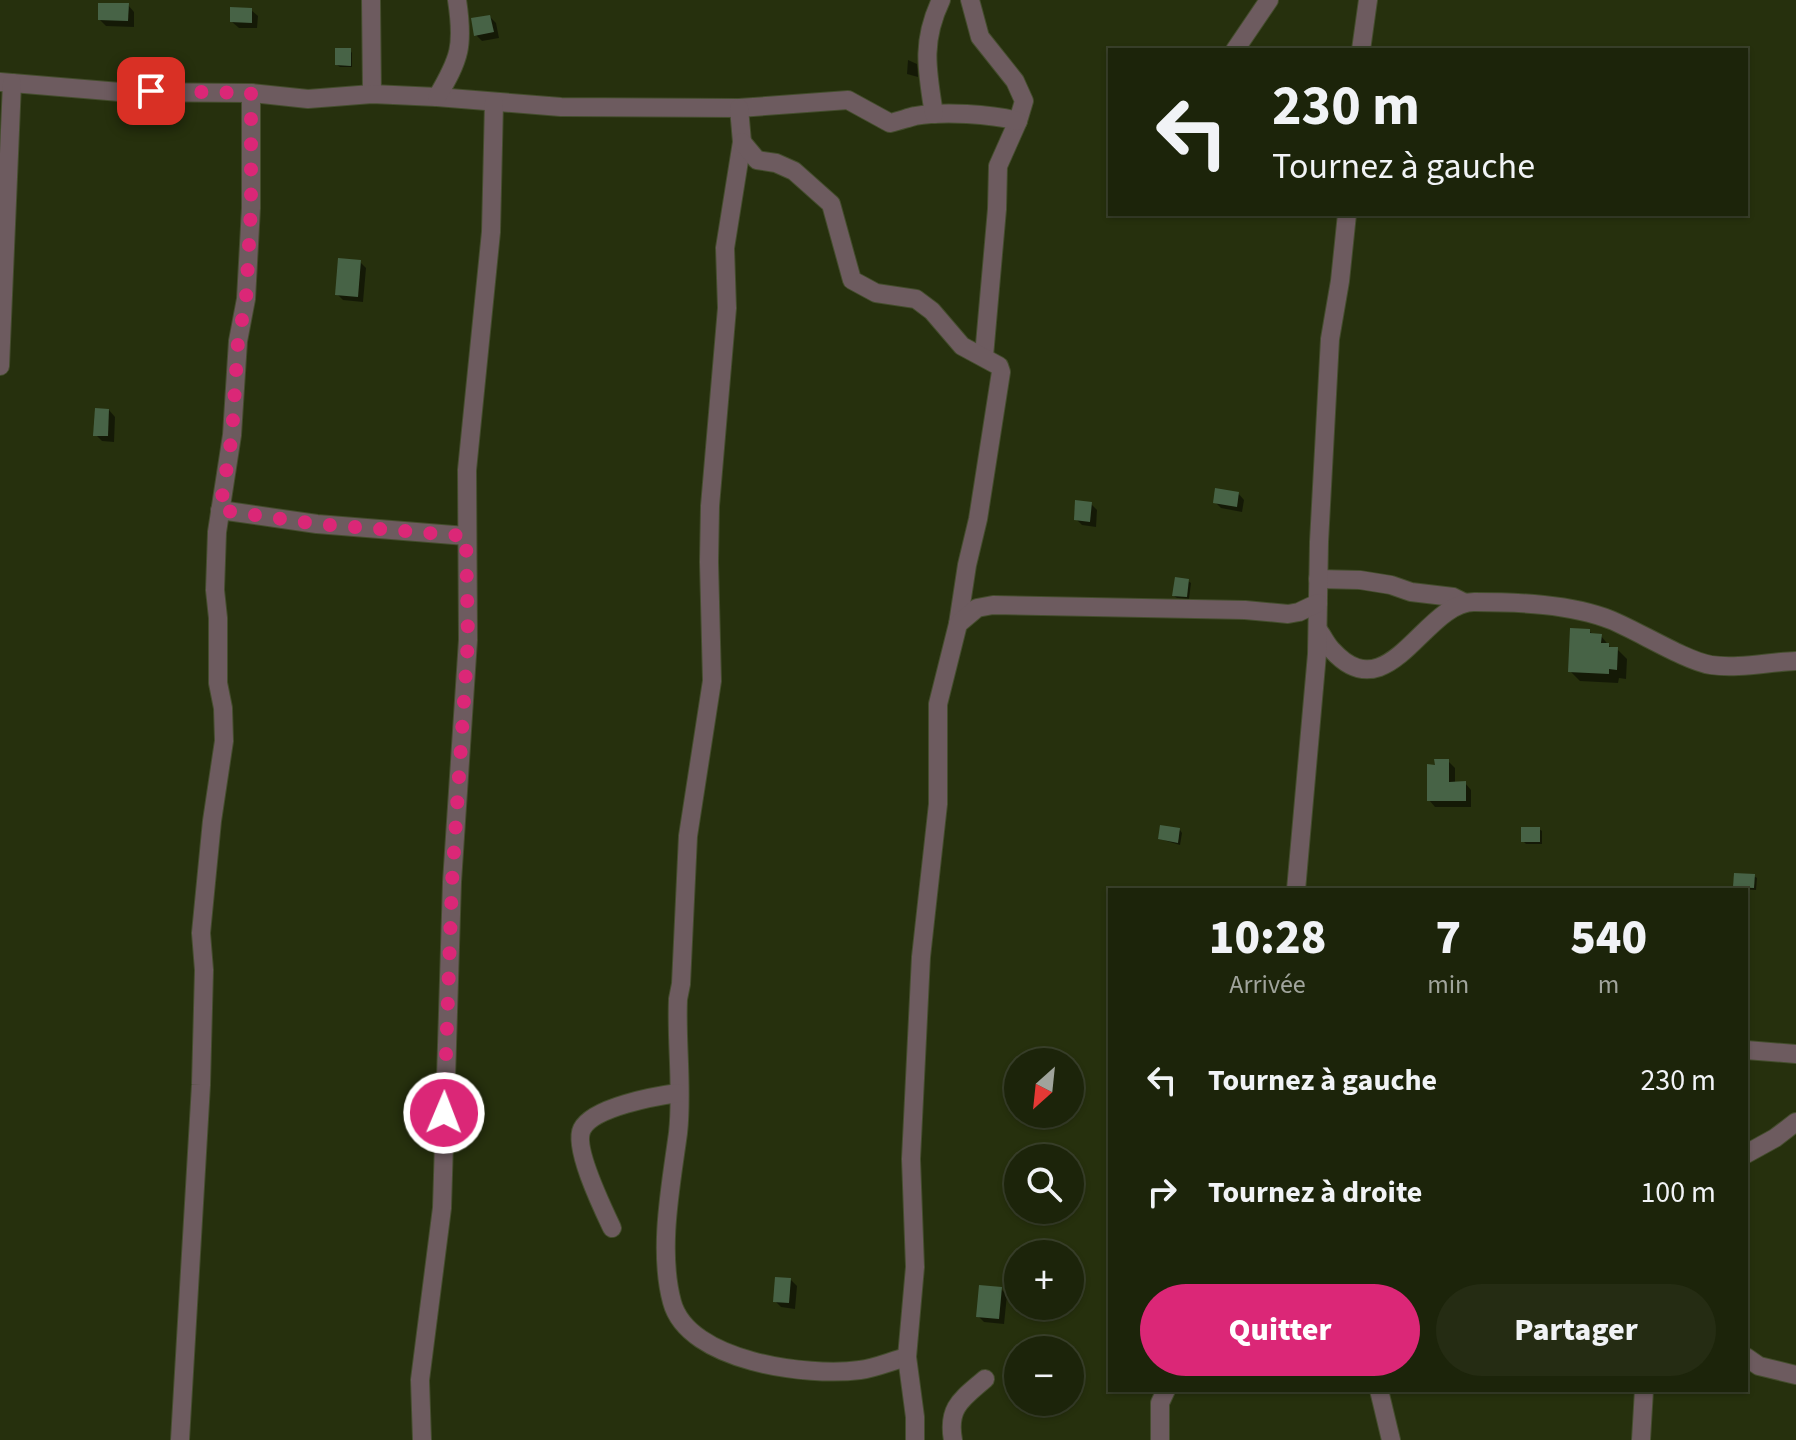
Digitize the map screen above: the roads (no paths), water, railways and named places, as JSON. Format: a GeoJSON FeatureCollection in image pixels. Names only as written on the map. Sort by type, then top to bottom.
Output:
{"type":"FeatureCollection","features":[{"type":"Feature","properties":{"kind":"street"},"geometry":{"type":"LineString","coordinates":[[371,0],[372,94]]}},
{"type":"Feature","properties":{"kind":"street"},"geometry":{"type":"LineString","coordinates":[[437,97],[459,55],[461,28],[457,0]]}},
{"type":"Feature","properties":{"kind":"street"},"geometry":{"type":"LineString","coordinates":[[934,114],[925,61],[929,29],[941,0]]}},
{"type":"Feature","properties":{"kind":"street"},"geometry":{"type":"LineString","coordinates":[[970,0],[980,37],[1022,93],[1024,101],[998,166],[984,356]]}},
{"type":"Feature","properties":{"kind":"street"},"geometry":{"type":"LineString","coordinates":[[1236,48],[1269,0]]}},
{"type":"Feature","properties":{"kind":"street"},"geometry":{"type":"LineString","coordinates":[[1361,48],[1368,0]]}},
{"type":"Feature","properties":{"kind":"street"},"geometry":{"type":"LineString","coordinates":[[0,366],[6,82],[120,92],[251,93],[308,99],[372,94],[561,107],[739,108],[837,100],[860,104],[890,123],[934,114],[1003,117],[1018,121]]}},
{"type":"Feature","properties":{"kind":"street"},"geometry":{"type":"LineString","coordinates":[[180,1440],[201,1085],[204,970],[201,933],[224,741],[223,708],[218,683],[215,590],[220,510],[232,435],[238,341],[246,299],[251,208],[251,93]]}},
{"type":"Feature","properties":{"kind":"street"},"geometry":{"type":"LineString","coordinates":[[422,1440],[420,1380],[442,1208],[452,882],[468,640],[467,470],[491,232],[494,102]]}},
{"type":"Feature","properties":{"kind":"street"},"geometry":{"type":"LineString","coordinates":[[739,108],[742,142],[725,248],[727,308],[710,506],[712,681],[688,836],[677,1028],[678,1132],[672,1160],[667,1255],[672,1302],[687,1329],[713,1348],[736,1357],[793,1367],[861,1370],[907,1357]]}},
{"type":"Feature","properties":{"kind":"street"},"geometry":{"type":"LineString","coordinates":[[742,142],[757,160],[776,163],[794,171],[831,204],[852,280],[876,293],[916,299],[932,311],[962,346],[984,356],[999,366],[1001,372],[978,519],[962,589],[958,624],[938,704],[938,804],[921,957],[911,1159],[915,1267],[907,1357],[915,1440]]}},
{"type":"Feature","properties":{"kind":"street"},"geometry":{"type":"LineString","coordinates":[[1296,888],[1318,630],[1330,339],[1347,216]]}},
{"type":"Feature","properties":{"kind":"street"},"geometry":{"type":"LineString","coordinates":[[220,510],[317,524],[466,536]]}},
{"type":"Feature","properties":{"kind":"street"},"geometry":{"type":"LineString","coordinates":[[1318,579],[1376,583],[1411,592],[1453,597],[1465,603],[1535,606],[1590,613],[1708,664],[1796,661]]}},
{"type":"Feature","properties":{"kind":"street"},"geometry":{"type":"LineString","coordinates":[[962,589],[982,606]]}},
{"type":"Feature","properties":{"kind":"street"},"geometry":{"type":"LineString","coordinates":[[958,624],[982,606],[1245,610],[1288,614],[1318,603]]}},
{"type":"Feature","properties":{"kind":"street"},"geometry":{"type":"LineString","coordinates":[[1318,630],[1343,660],[1369,670],[1404,653],[1441,618],[1465,603]]}},
{"type":"Feature","properties":{"kind":"street"},"geometry":{"type":"LineString","coordinates":[[1748,1050],[1796,1054]]}},
{"type":"Feature","properties":{"kind":"street"},"geometry":{"type":"LineString","coordinates":[[612,1228],[598,1200],[582,1148],[580,1134],[583,1126],[593,1117],[620,1107],[678,1093]]}},
{"type":"Feature","properties":{"kind":"street"},"geometry":{"type":"LineString","coordinates":[[1748,1153],[1796,1122]]}},
{"type":"Feature","properties":{"kind":"street"},"geometry":{"type":"LineString","coordinates":[[1748,1358],[1759,1366],[1796,1375]]}},
{"type":"Feature","properties":{"kind":"street"},"geometry":{"type":"LineString","coordinates":[[953,1440],[950,1427],[952,1413],[960,1400],[985,1379]]}},
{"type":"Feature","properties":{"kind":"street"},"geometry":{"type":"LineString","coordinates":[[1160,1440],[1160,1403],[1165,1392]]}},
{"type":"Feature","properties":{"kind":"street"},"geometry":{"type":"LineString","coordinates":[[1379,1392],[1391,1440]]}},
{"type":"Feature","properties":{"kind":"street"},"geometry":{"type":"LineString","coordinates":[[1641,1440],[1644,1392]]}}]}
